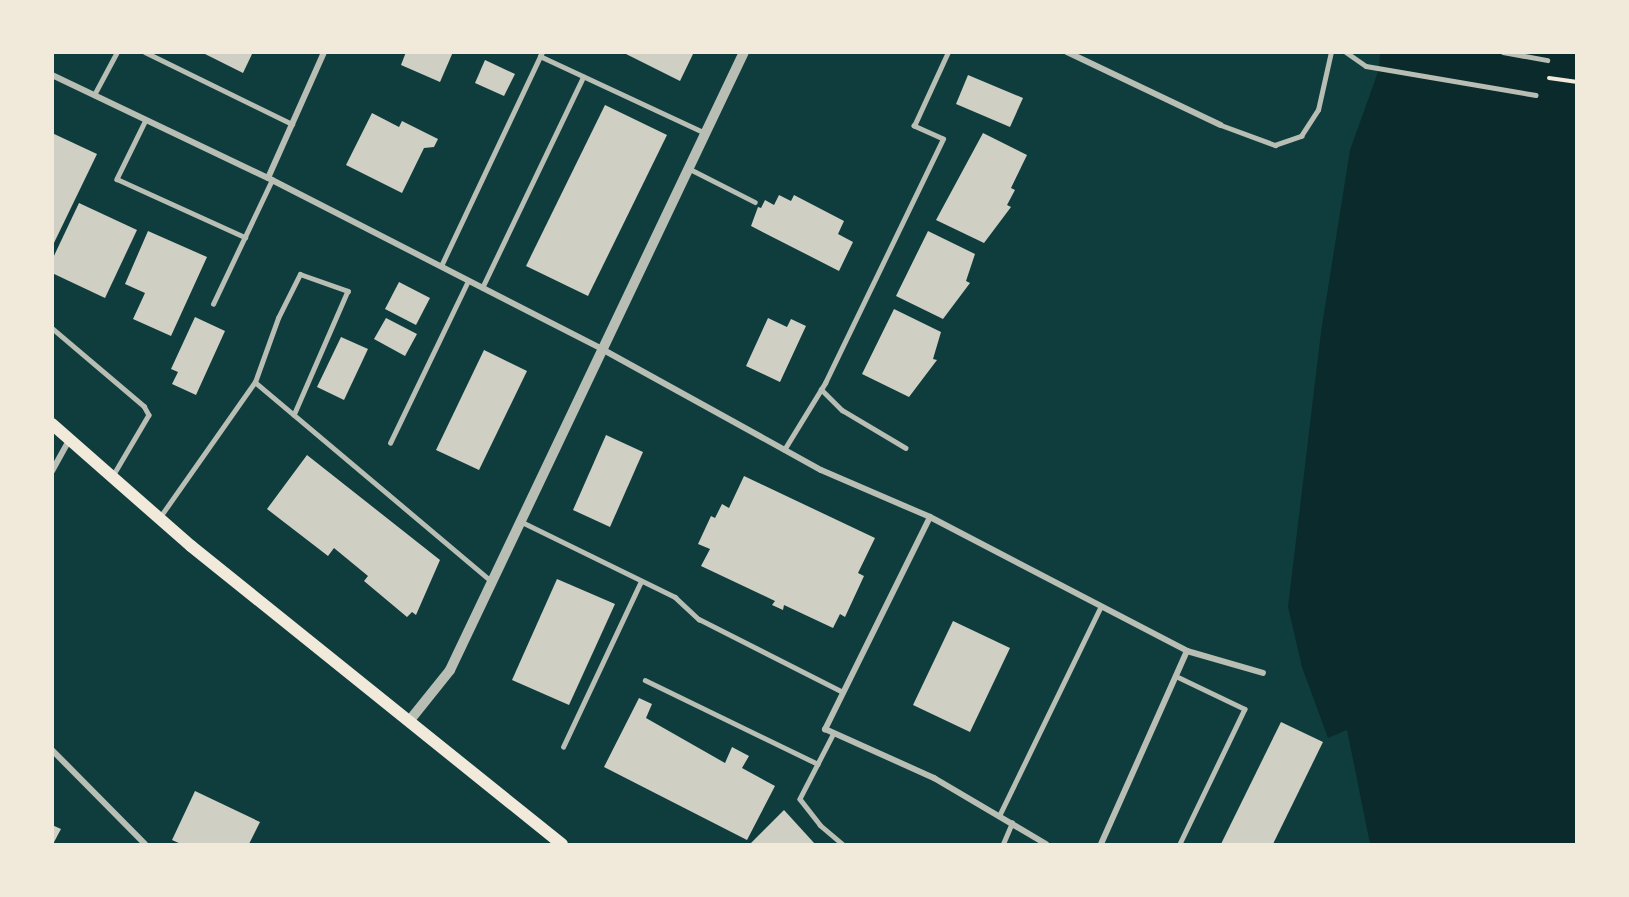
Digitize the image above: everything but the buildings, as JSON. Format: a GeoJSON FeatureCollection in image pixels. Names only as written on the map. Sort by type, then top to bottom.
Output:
{"type":"FeatureCollection","features":[{"type":"Feature","properties":{"kind":"main road"},"geometry":{"type":"LineString","coordinates":[[52,424],[159,519],[562,844]]}},
{"type":"Feature","properties":{"kind":"street"},"geometry":{"type":"LineString","coordinates":[[270,179],[324,52]]}},
{"type":"Feature","properties":{"kind":"street"},"geometry":{"type":"LineString","coordinates":[[410,720],[450,670],[600,348],[744,52]]}},
{"type":"Feature","properties":{"kind":"street"},"geometry":{"type":"LineString","coordinates":[[1067,52],[1221,125]]}},
{"type":"Feature","properties":{"kind":"street"},"geometry":{"type":"LineString","coordinates":[[52,75],[270,179],[600,348],[784,450],[930,517],[1187,651],[1263,672]]}},
{"type":"Feature","properties":{"kind":"street"},"geometry":{"type":"LineString","coordinates":[[52,471],[69,439]]}},
{"type":"Feature","properties":{"kind":"street"},"geometry":{"type":"LineString","coordinates":[[930,517],[825,729],[934,778],[1046,844]]}},
{"type":"Feature","properties":{"kind":"street"},"geometry":{"type":"LineString","coordinates":[[1101,844],[1187,651]]}},
{"type":"Feature","properties":{"kind":"street"},"geometry":{"type":"LineString","coordinates":[[52,750],[146,844]]}},
{"type":"Feature","properties":{"kind":"lane"},"geometry":{"type":"LineString","coordinates":[[94,95],[117,52]]}},
{"type":"Feature","properties":{"kind":"lane"},"geometry":{"type":"LineString","coordinates":[[145,52],[292,124]]}},
{"type":"Feature","properties":{"kind":"lane"},"geometry":{"type":"LineString","coordinates":[[784,450],[821,389],[943,139],[914,126],[948,52]]}},
{"type":"Feature","properties":{"kind":"lane"},"geometry":{"type":"LineString","coordinates":[[1221,125],[1275,145],[1300,136],[1318,110],[1331,52]]}},
{"type":"Feature","properties":{"kind":"lane"},"geometry":{"type":"LineString","coordinates":[[1346,52],[1366,66],[1536,96]]}},
{"type":"Feature","properties":{"kind":"lane"},"geometry":{"type":"LineString","coordinates":[[1503,52],[1547,60]]}},
{"type":"Feature","properties":{"kind":"lane"},"geometry":{"type":"LineString","coordinates":[[441,266],[541,54],[705,133]]}},
{"type":"Feature","properties":{"kind":"lane"},"geometry":{"type":"LineString","coordinates":[[482,288],[583,76]]}},
{"type":"Feature","properties":{"kind":"lane"},"geometry":{"type":"LineString","coordinates":[[146,120],[117,178],[245,237]]}},
{"type":"Feature","properties":{"kind":"lane"},"geometry":{"type":"LineString","coordinates":[[688,168],[755,202]]}},
{"type":"Feature","properties":{"kind":"lane"},"geometry":{"type":"LineString","coordinates":[[213,304],[270,179]]}},
{"type":"Feature","properties":{"kind":"lane"},"geometry":{"type":"LineString","coordinates":[[159,519],[255,382],[278,318],[300,274],[348,291],[294,415]]}},
{"type":"Feature","properties":{"kind":"lane"},"geometry":{"type":"LineString","coordinates":[[390,443],[468,280]]}},
{"type":"Feature","properties":{"kind":"lane"},"geometry":{"type":"LineString","coordinates":[[52,328],[144,406],[149,415],[112,478]]}},
{"type":"Feature","properties":{"kind":"lane"},"geometry":{"type":"LineString","coordinates":[[255,382],[491,581]]}},
{"type":"Feature","properties":{"kind":"lane"},"geometry":{"type":"LineString","coordinates":[[821,389],[842,410],[906,448]]}},
{"type":"Feature","properties":{"kind":"lane"},"geometry":{"type":"LineString","coordinates":[[519,521],[675,597],[699,619],[843,692]]}},
{"type":"Feature","properties":{"kind":"lane"},"geometry":{"type":"LineString","coordinates":[[563,747],[641,581]]}},
{"type":"Feature","properties":{"kind":"lane"},"geometry":{"type":"LineString","coordinates":[[999,816],[1101,606]]}},
{"type":"Feature","properties":{"kind":"lane"},"geometry":{"type":"LineString","coordinates":[[1176,676],[1245,709],[1180,844]]}},
{"type":"Feature","properties":{"kind":"lane"},"geometry":{"type":"LineString","coordinates":[[645,680],[818,764]]}},
{"type":"Feature","properties":{"kind":"lane"},"geometry":{"type":"LineString","coordinates":[[834,733],[800,799],[820,825],[843,844]]}},
{"type":"Feature","properties":{"kind":"lane"},"geometry":{"type":"LineString","coordinates":[[1003,844],[1012,823]]}},
{"type":"Feature","properties":{"kind":"water"},"geometry":{"type":"Polygon","coordinates":[[[1380,53],[1576,53],[1576,844],[1370,844],[1347,730],[1328,738],[1302,667],[1288,607],[1321,332],[1350,150],[1379,69],[1380,53]]]}}]}
